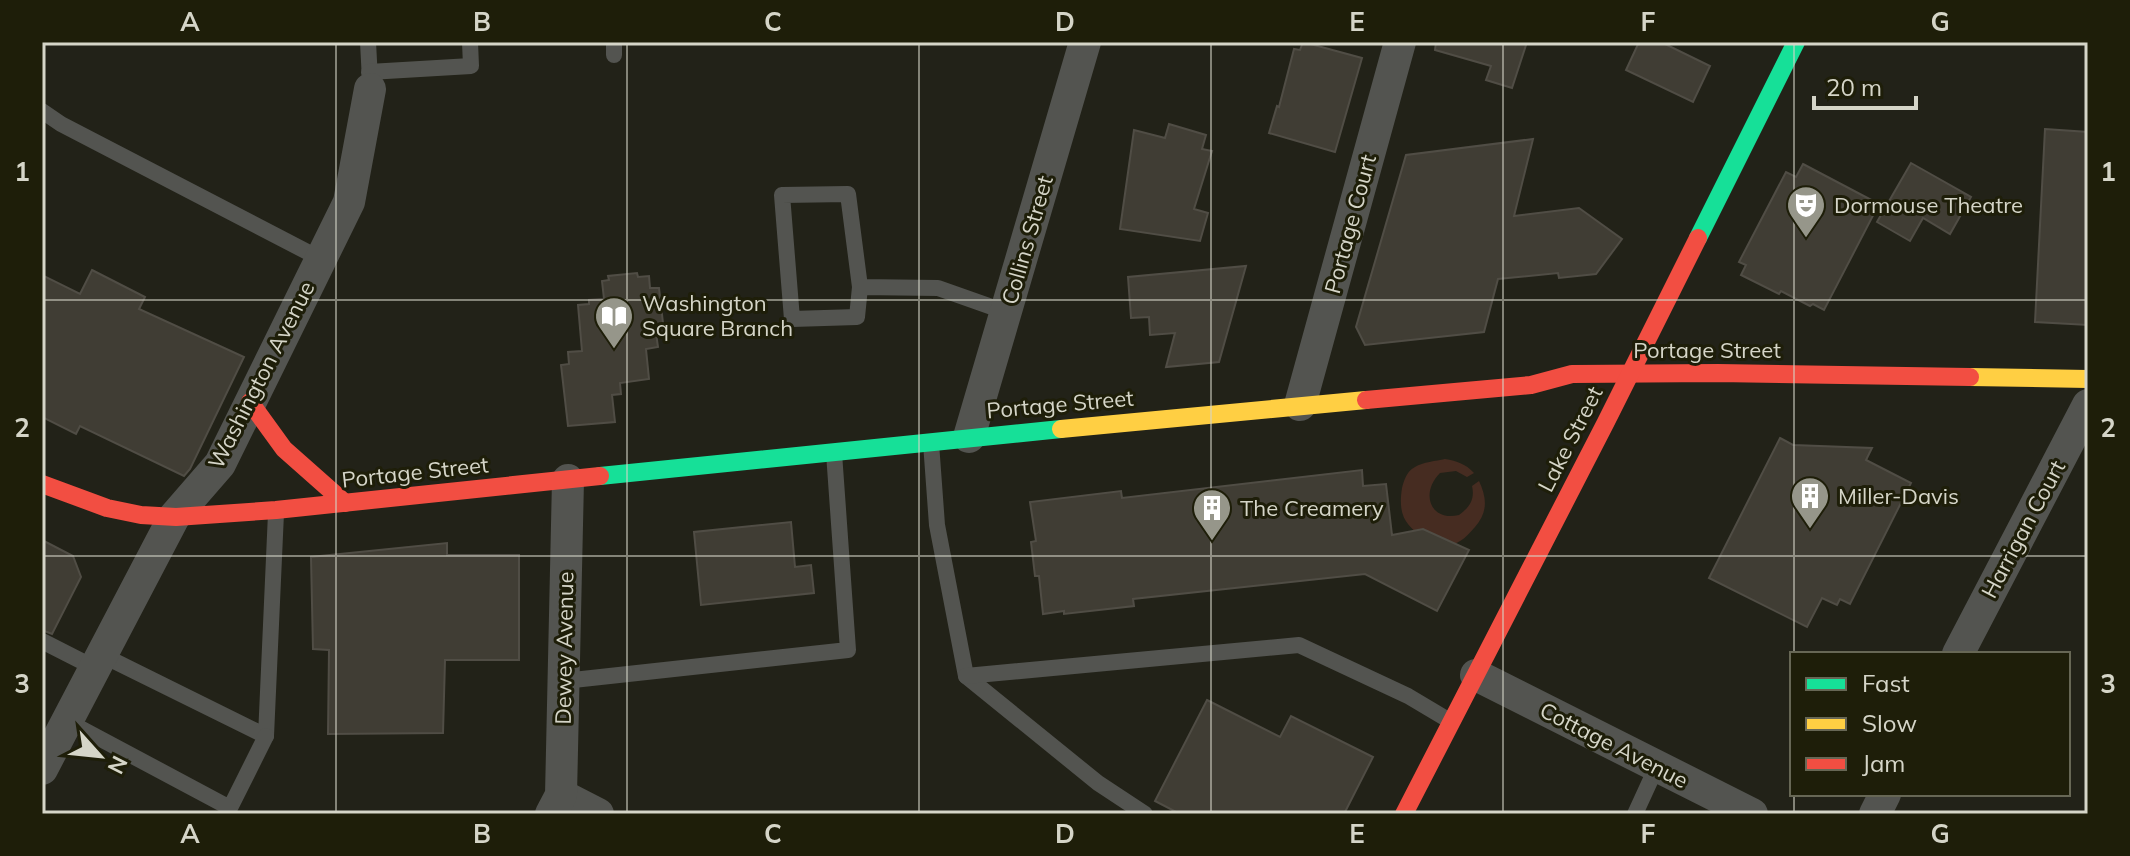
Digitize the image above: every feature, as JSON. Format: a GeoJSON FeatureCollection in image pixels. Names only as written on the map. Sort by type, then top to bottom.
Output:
{"type":"FeatureCollection","features":[{"type":"Feature","properties":{"kind":"main road","name":"Lake Street"},"geometry":{"type":"LineString","coordinates":[[1404,814],[1796,42]]}},
{"type":"Feature","properties":{"kind":"main road","name":"Portage Street"},"geometry":{"type":"LineString","coordinates":[[42,484],[76,500],[113,510],[174,517],[276,510],[969,437],[1531,385],[1572,374],[1718,373],[2088,379]]}},
{"type":"Feature","properties":{"kind":"main road"},"geometry":{"type":"LineString","coordinates":[[250,402],[284,449],[345,503]]}},
{"type":"Feature","properties":{"kind":"street","name":"Collins Street"},"geometry":{"type":"LineString","coordinates":[[969,437],[1085,42]]}},
{"type":"Feature","properties":{"kind":"street","name":"Portage Court"},"geometry":{"type":"LineString","coordinates":[[1300,405],[1400,42]]}},
{"type":"Feature","properties":{"kind":"street","name":"Washington Avenue"},"geometry":{"type":"LineString","coordinates":[[42,769],[174,517],[220,464],[349,202],[370,81]]}},
{"type":"Feature","properties":{"kind":"street","name":"Harrigan Court"},"geometry":{"type":"LineString","coordinates":[[1959,652],[2088,405]]}},
{"type":"Feature","properties":{"kind":"street","name":"Dewey Avenue"},"geometry":{"type":"LineString","coordinates":[[556,804],[564,681],[568,480]]}},
{"type":"Feature","properties":{"kind":"street","name":"Cottage Avenue"},"geometry":{"type":"LineString","coordinates":[[1476,675],[1752,814]]}},
{"type":"Feature","properties":{"kind":"street"},"geometry":{"type":"LineString","coordinates":[[1875,814],[1884,796]]}},
{"type":"Feature","properties":{"kind":"street"},"geometry":{"type":"LineString","coordinates":[[556,804],[598,814]]}},
{"type":"Feature","properties":{"kind":"lane"},"geometry":{"type":"LineString","coordinates":[[368,42],[370,81],[471,66],[470,42]]}},
{"type":"Feature","properties":{"kind":"lane"},"geometry":{"type":"LineString","coordinates":[[42,111],[61,124],[321,259]]}},
{"type":"Feature","properties":{"kind":"lane"},"geometry":{"type":"LineString","coordinates":[[848,194],[860,287],[857,317],[792,319],[782,195],[848,194]]}},
{"type":"Feature","properties":{"kind":"lane"},"geometry":{"type":"LineString","coordinates":[[860,287],[938,288],[1006,312]]}},
{"type":"Feature","properties":{"kind":"lane"},"geometry":{"type":"LineString","coordinates":[[931,441],[937,525],[966,676],[1098,783],[1145,814]]}},
{"type":"Feature","properties":{"kind":"lane"},"geometry":{"type":"LineString","coordinates":[[564,681],[848,650],[834,452]]}},
{"type":"Feature","properties":{"kind":"lane"},"geometry":{"type":"LineString","coordinates":[[67,721],[230,808],[266,736],[276,510]]}},
{"type":"Feature","properties":{"kind":"lane"},"geometry":{"type":"LineString","coordinates":[[42,641],[98,661],[266,736]]}},
{"type":"Feature","properties":{"kind":"lane"},"geometry":{"type":"LineString","coordinates":[[966,676],[1299,645],[1408,696],[1451,722]]}},
{"type":"Feature","properties":{"kind":"lane"},"geometry":{"type":"LineString","coordinates":[[1635,814],[1657,766]]}},
{"type":"Feature","properties":{"kind":"shaded area"},"geometry":{"type":"Polygon","coordinates":[[[1445,459],[1461,463],[1474,473],[1467,477],[1456,471],[1440,473],[1430,489],[1431,504],[1435,510],[1449,516],[1459,515],[1471,502],[1472,486],[1479,481],[1485,505],[1482,516],[1469,533],[1459,542],[1441,545],[1419,534],[1408,524],[1401,505],[1402,488],[1410,471],[1422,464],[1445,459]]]}},
{"type":"Feature","properties":{"kind":"building"},"geometry":{"type":"Polygon","coordinates":[[[1303,42],[1362,58],[1335,152],[1269,133],[1294,49],[1300,50],[1303,42]]]}},
{"type":"Feature","properties":{"kind":"building"},"geometry":{"type":"Polygon","coordinates":[[[1436,42],[1527,42],[1512,88],[1486,80],[1491,66],[1435,50],[1436,42]]]}},
{"type":"Feature","properties":{"kind":"building"},"geometry":{"type":"Polygon","coordinates":[[[1639,42],[1661,42],[1710,66],[1693,102],[1626,70],[1639,42]]]}},
{"type":"Feature","properties":{"kind":"building"},"geometry":{"type":"Polygon","coordinates":[[[1169,124],[1206,135],[1202,149],[1212,151],[1194,209],[1208,213],[1200,241],[1120,229],[1134,130],[1165,138],[1169,124]]]}},
{"type":"Feature","properties":{"kind":"building"},"geometry":{"type":"Polygon","coordinates":[[[2045,129],[2088,132],[2088,325],[2035,322],[2045,129]]]}},
{"type":"Feature","properties":{"kind":"building"},"geometry":{"type":"Polygon","coordinates":[[[1533,139],[1514,216],[1579,208],[1622,239],[1596,274],[1559,278],[1558,273],[1498,279],[1484,332],[1365,345],[1356,327],[1406,155],[1533,139]]]}},
{"type":"Feature","properties":{"kind":"building"},"geometry":{"type":"Polygon","coordinates":[[[1911,163],[1971,197],[1950,234],[1923,218],[1910,241],[1877,222],[1911,163]]]}},
{"type":"Feature","properties":{"kind":"building","name":"Dormouse Theatre"},"geometry":{"type":"Polygon","coordinates":[[[1803,164],[1879,204],[1824,310],[1781,291],[1779,294],[1741,275],[1746,265],[1739,262],[1786,172],[1796,177],[1803,164]]]}},
{"type":"Feature","properties":{"kind":"building"},"geometry":{"type":"Polygon","coordinates":[[[1246,266],[1219,362],[1166,367],[1175,333],[1150,335],[1149,317],[1131,318],[1128,277],[1246,266]]]}},
{"type":"Feature","properties":{"kind":"building"},"geometry":{"type":"Polygon","coordinates":[[[92,270],[145,297],[139,309],[244,357],[184,476],[80,426],[76,434],[42,417],[42,275],[80,294],[92,270]]]}},
{"type":"Feature","properties":{"kind":"building","name":"Washington Square Branch"},"geometry":{"type":"Polygon","coordinates":[[[637,273],[638,277],[649,276],[650,288],[659,288],[664,332],[656,333],[658,347],[646,349],[649,379],[620,383],[621,394],[612,395],[615,422],[568,426],[561,365],[569,364],[568,352],[582,351],[578,305],[604,299],[602,281],[609,280],[608,276],[637,273]]]}},
{"type":"Feature","properties":{"kind":"building","name":"Miller-Davis"},"geometry":{"type":"Polygon","coordinates":[[[1780,438],[1793,445],[1872,448],[1866,460],[1911,483],[1850,604],[1840,599],[1837,605],[1822,598],[1807,627],[1709,578],[1780,438]]]}},
{"type":"Feature","properties":{"kind":"building","name":"The Creamery"},"geometry":{"type":"Polygon","coordinates":[[[1362,470],[1363,486],[1386,484],[1392,535],[1423,529],[1469,550],[1437,611],[1365,574],[1133,599],[1134,606],[1043,614],[1031,542],[1036,541],[1030,502],[1121,491],[1122,498],[1362,470]]]}},
{"type":"Feature","properties":{"kind":"building"},"geometry":{"type":"Polygon","coordinates":[[[791,522],[795,567],[811,565],[814,593],[701,605],[694,532],[791,522]]]}},
{"type":"Feature","properties":{"kind":"building"},"geometry":{"type":"Polygon","coordinates":[[[42,540],[73,556],[81,577],[52,634],[42,630],[42,540]]]}},
{"type":"Feature","properties":{"kind":"building"},"geometry":{"type":"Polygon","coordinates":[[[447,543],[447,555],[519,555],[519,660],[445,660],[443,733],[328,734],[329,650],[313,649],[311,557],[447,543]]]}},
{"type":"Feature","properties":{"kind":"building"},"geometry":{"type":"Polygon","coordinates":[[[1207,700],[1280,737],[1291,716],[1373,757],[1344,814],[1180,814],[1155,801],[1207,700]]]}},
{"type":"Feature","properties":{"kind":"traffic: fast"},"geometry":{"type":"LineString","coordinates":[[1698,238],[1796,42]]}},
{"type":"Feature","properties":{"kind":"traffic: fast"},"geometry":{"type":"LineString","coordinates":[[600,476],[1061,429]]}},
{"type":"Feature","properties":{"kind":"traffic: slow"},"geometry":{"type":"LineString","coordinates":[[1970,377],[2088,379]]}},
{"type":"Feature","properties":{"kind":"traffic: slow"},"geometry":{"type":"LineString","coordinates":[[1061,429],[1366,400]]}},
{"type":"Feature","properties":{"kind":"traffic: jam"},"geometry":{"type":"LineString","coordinates":[[1404,814],[1698,238]]}},
{"type":"Feature","properties":{"kind":"traffic: jam"},"geometry":{"type":"LineString","coordinates":[[1366,400],[1531,385],[1572,374],[1970,377]]}},
{"type":"Feature","properties":{"kind":"traffic: jam"},"geometry":{"type":"LineString","coordinates":[[250,402],[284,449],[345,503]]}},
{"type":"Feature","properties":{"kind":"traffic: jam"},"geometry":{"type":"LineString","coordinates":[[42,484],[107,508],[141,515],[176,517],[276,510],[600,476]]}},
{"type":"Feature","properties":{"kind":"place","name":"Dormouse Theatre"},"geometry":{"type":"Point","coordinates":[1806,239]}},
{"type":"Feature","properties":{"kind":"place","name":"Washington Square Branch"},"geometry":{"type":"Point","coordinates":[614,350]}},
{"type":"Feature","properties":{"kind":"place","name":"Miller-Davis"},"geometry":{"type":"Point","coordinates":[1810,530]}},
{"type":"Feature","properties":{"kind":"place","name":"The Creamery"},"geometry":{"type":"Point","coordinates":[1212,542]}}]}
